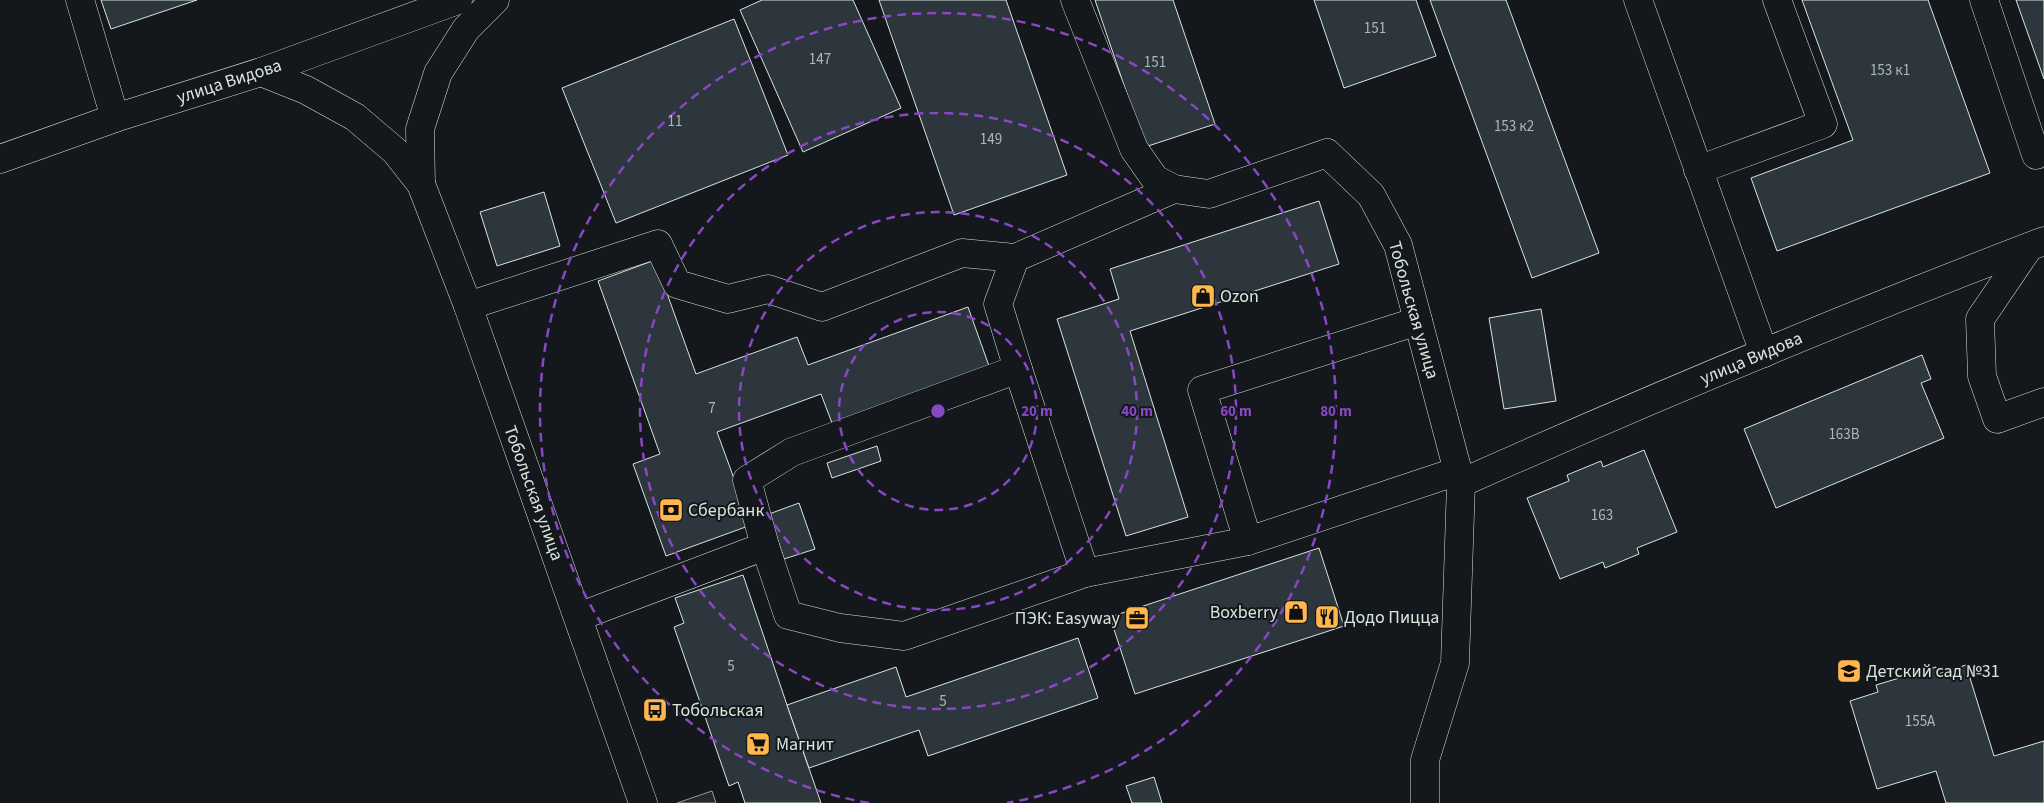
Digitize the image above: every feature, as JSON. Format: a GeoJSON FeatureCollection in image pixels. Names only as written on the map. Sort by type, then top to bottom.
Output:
{"type":"FeatureCollection","features":[{"type":"Feature","properties":{"kind":"street"},"geometry":{"type":"LineString","coordinates":[[80,0],[115,118]]}},
{"type":"Feature","properties":{"kind":"street","name":"улица Видова"},"geometry":{"type":"LineString","coordinates":[[0,159],[115,118],[261,72],[458,0]]}},
{"type":"Feature","properties":{"kind":"street","name":"Тобольская улица"},"geometry":{"type":"LineString","coordinates":[[421,184],[420,129],[438,73],[466,29],[495,0]]}},
{"type":"Feature","properties":{"kind":"street","name":"Тобольская улица"},"geometry":{"type":"LineString","coordinates":[[1075,0],[1134,149],[1155,179],[1174,189],[1209,194],[1327,153],[1371,195],[1398,244],[1460,477],[1455,662],[1425,760],[1425,803]]}},
{"type":"Feature","properties":{"kind":"street"},"geometry":{"type":"LineString","coordinates":[[1638,0],[1764,353]]}},
{"type":"Feature","properties":{"kind":"street"},"geometry":{"type":"LineString","coordinates":[[1698,170],[1824,124],[1777,0]]}},
{"type":"Feature","properties":{"kind":"street"},"geometry":{"type":"LineString","coordinates":[[1984,0],[2036,155]]}},
{"type":"Feature","properties":{"kind":"street","name":"Тобольская улица"},"geometry":{"type":"LineString","coordinates":[[261,72],[306,90],[355,117],[395,151],[421,184],[468,306],[643,803]]}},
{"type":"Feature","properties":{"kind":"street"},"geometry":{"type":"LineString","coordinates":[[468,306],[658,244],[677,284],[728,299],[768,289],[822,308],[962,253],[1015,258],[1174,189]]}},
{"type":"Feature","properties":{"kind":"street"},"geometry":{"type":"LineString","coordinates":[[2036,244],[1980,319],[1982,376],[1997,419],[2044,402]]}},
{"type":"Feature","properties":{"kind":"street","name":"улица Видова"},"geometry":{"type":"LineString","coordinates":[[765,546],[788,615],[840,628],[904,636],[1084,573],[1248,541],[1460,477],[1908,293],[2036,244]]}},
{"type":"Feature","properties":{"kind":"street"},"geometry":{"type":"LineString","coordinates":[[1015,258],[998,304],[1084,573]]}},
{"type":"Feature","properties":{"kind":"street"},"geometry":{"type":"LineString","coordinates":[[1248,541],[1202,390],[1418,321]]}},
{"type":"Feature","properties":{"kind":"street"},"geometry":{"type":"LineString","coordinates":[[578,617],[765,546],[747,480],[792,452],[1018,370]]}},
{"type":"Feature","properties":{"kind":"shaded area"},"geometry":{"type":"Polygon","coordinates":[[[712,791],[716,803],[677,803],[712,791]]]}},
{"type":"Feature","properties":{"kind":"building"},"geometry":{"type":"Polygon","coordinates":[[[101,0],[197,0],[111,29],[101,0]]]}},
{"type":"Feature","properties":{"kind":"building"},"geometry":{"type":"Polygon","coordinates":[[[762,0],[853,0],[901,108],[803,152],[740,10],[762,0]]]}},
{"type":"Feature","properties":{"kind":"building"},"geometry":{"type":"Polygon","coordinates":[[[879,0],[1006,0],[1067,175],[954,215],[879,0]]]}},
{"type":"Feature","properties":{"kind":"building"},"geometry":{"type":"Polygon","coordinates":[[[1095,0],[1173,0],[1215,124],[1145,147],[1095,0]]]}},
{"type":"Feature","properties":{"kind":"building"},"geometry":{"type":"Polygon","coordinates":[[[1314,0],[1416,0],[1436,56],[1344,88],[1314,0]]]}},
{"type":"Feature","properties":{"kind":"building"},"geometry":{"type":"Polygon","coordinates":[[[1430,0],[1506,0],[1599,253],[1532,278],[1430,0]]]}},
{"type":"Feature","properties":{"kind":"building"},"geometry":{"type":"Polygon","coordinates":[[[1802,0],[1928,0],[1990,173],[1777,251],[1751,178],[1853,140],[1802,0]]]}},
{"type":"Feature","properties":{"kind":"building"},"geometry":{"type":"Polygon","coordinates":[[[2016,0],[2044,0],[2044,79],[2016,0]]]}},
{"type":"Feature","properties":{"kind":"building"},"geometry":{"type":"Polygon","coordinates":[[[734,19],[788,155],[616,223],[562,88],[734,19]]]}},
{"type":"Feature","properties":{"kind":"building"},"geometry":{"type":"Polygon","coordinates":[[[544,192],[560,246],[497,266],[480,212],[544,192]]]}},
{"type":"Feature","properties":{"kind":"building"},"geometry":{"type":"Polygon","coordinates":[[[1319,201],[1339,264],[1130,331],[1188,517],[1126,536],[1057,319],[1119,299],[1110,269],[1319,201]]]}},
{"type":"Feature","properties":{"kind":"building"},"geometry":{"type":"Polygon","coordinates":[[[655,260],[696,374],[797,337],[808,365],[968,307],[989,366],[832,423],[821,394],[717,432],[751,525],[666,556],[633,464],[660,454],[598,281],[655,260]]]}},
{"type":"Feature","properties":{"kind":"building"},"geometry":{"type":"Polygon","coordinates":[[[1541,309],[1556,401],[1504,409],[1489,318],[1541,309]]]}},
{"type":"Feature","properties":{"kind":"building"},"geometry":{"type":"Polygon","coordinates":[[[1922,355],[1931,379],[1921,383],[1944,438],[1776,508],[1744,429],[1922,355]]]}},
{"type":"Feature","properties":{"kind":"building"},"geometry":{"type":"Polygon","coordinates":[[[877,446],[881,461],[832,478],[827,463],[877,446]]]}},
{"type":"Feature","properties":{"kind":"building"},"geometry":{"type":"Polygon","coordinates":[[[1644,450],[1677,532],[1637,548],[1639,554],[1605,568],[1603,562],[1560,579],[1527,498],[1569,481],[1567,475],[1601,461],[1603,467],[1644,450]]]}},
{"type":"Feature","properties":{"kind":"building"},"geometry":{"type":"Polygon","coordinates":[[[799,503],[815,549],[784,559],[769,514],[799,503]]]}},
{"type":"Feature","properties":{"kind":"building"},"geometry":{"type":"Polygon","coordinates":[[[1319,548],[1344,626],[1135,694],[1110,617],[1319,548]]]}},
{"type":"Feature","properties":{"kind":"building"},"geometry":{"type":"Polygon","coordinates":[[[743,575],[821,803],[745,803],[738,782],[729,786],[674,627],[684,623],[675,598],[743,575]]]}},
{"type":"Feature","properties":{"kind":"building"},"geometry":{"type":"Polygon","coordinates":[[[1078,638],[1098,698],[928,756],[919,730],[809,768],[787,705],[896,667],[906,697],[1078,638]]]}},
{"type":"Feature","properties":{"kind":"building"},"geometry":{"type":"Polygon","coordinates":[[[1966,665],[1994,756],[2044,741],[2044,803],[1946,803],[1936,771],[1877,789],[1850,701],[1878,692],[1876,685],[1936,667],[1938,674],[1966,665]]]}},
{"type":"Feature","properties":{"kind":"building"},"geometry":{"type":"Polygon","coordinates":[[[1154,777],[1162,803],[1132,803],[1126,786],[1154,777]]]}},
{"type":"Feature","properties":{"kind":"place","name":"Ozon"},"geometry":{"type":"Point","coordinates":[1203,296]}},
{"type":"Feature","properties":{"kind":"place","name":"Сбербанк"},"geometry":{"type":"Point","coordinates":[671,510]}},
{"type":"Feature","properties":{"kind":"place","name":"Boxberry"},"geometry":{"type":"Point","coordinates":[1296,612]}},
{"type":"Feature","properties":{"kind":"place","name":"Додо Пицца"},"geometry":{"type":"Point","coordinates":[1327,617]}},
{"type":"Feature","properties":{"kind":"place","name":"ПЭК: Easyway"},"geometry":{"type":"Point","coordinates":[1137,618]}},
{"type":"Feature","properties":{"kind":"place","name":"Детский сад №31"},"geometry":{"type":"Point","coordinates":[1849,671]}},
{"type":"Feature","properties":{"kind":"place","name":"Тобольская"},"geometry":{"type":"Point","coordinates":[655,710]}},
{"type":"Feature","properties":{"kind":"place","name":"Магнит"},"geometry":{"type":"Point","coordinates":[758,744]}}]}
